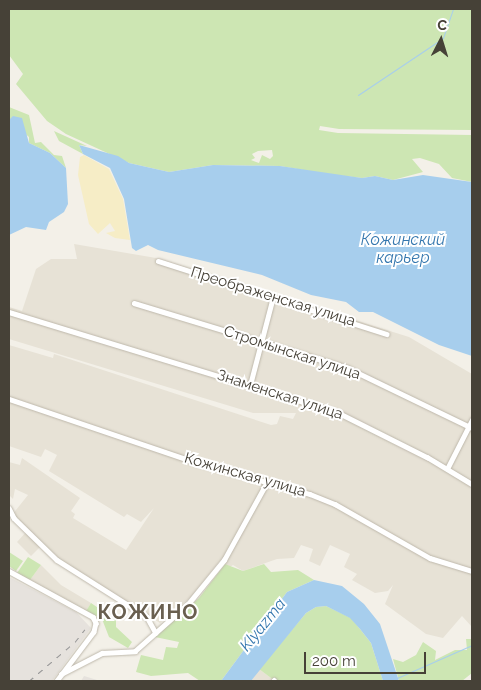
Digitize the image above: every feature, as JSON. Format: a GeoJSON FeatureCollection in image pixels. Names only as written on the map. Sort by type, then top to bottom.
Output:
{"type":"FeatureCollection","features":[{"type":"Feature","properties":{"kind":"street","name":"Преображенская улица"},"geometry":{"type":"LineString","coordinates":[[158,261],[387,334]]}},
{"type":"Feature","properties":{"kind":"street"},"geometry":{"type":"LineString","coordinates":[[250,385],[273,297]]}},
{"type":"Feature","properties":{"kind":"street","name":"Стромынская улица"},"geometry":{"type":"LineString","coordinates":[[134,303],[348,368],[471,427]]}},
{"type":"Feature","properties":{"kind":"street","name":"Знаменская улица"},"geometry":{"type":"LineString","coordinates":[[9,312],[336,412],[472,484]]}},
{"type":"Feature","properties":{"kind":"street","name":"Кожинская улица"},"geometry":{"type":"LineString","coordinates":[[9,399],[266,484],[310,494],[335,504],[430,558],[472,571]]}},
{"type":"Feature","properties":{"kind":"street"},"geometry":{"type":"LineString","coordinates":[[446,469],[471,427],[472,420]]}},
{"type":"Feature","properties":{"kind":"street"},"geometry":{"type":"LineString","coordinates":[[61,674],[102,654],[135,651],[196,596],[224,560],[266,484]]}},
{"type":"Feature","properties":{"kind":"street"},"geometry":{"type":"LineString","coordinates":[[9,508],[14,518],[57,560],[146,617],[156,633]]}},
{"type":"Feature","properties":{"kind":"street"},"geometry":{"type":"LineString","coordinates":[[9,571],[93,617],[94,632],[57,681]]}},
{"type":"Feature","properties":{"kind":"shaded area"},"geometry":{"type":"Polygon","coordinates":[[[74,244],[156,258],[409,337],[472,374],[472,627],[462,616],[443,638],[426,634],[385,604],[393,585],[388,591],[375,593],[352,580],[357,574],[344,567],[350,554],[330,545],[320,566],[309,561],[313,549],[301,545],[294,558],[277,559],[243,571],[233,565],[228,568],[222,558],[191,597],[160,623],[57,560],[41,546],[31,556],[17,542],[27,531],[12,515],[28,495],[15,489],[13,499],[9,495],[9,462],[20,465],[22,458],[80,498],[71,511],[75,514],[73,518],[126,550],[154,508],[141,522],[127,514],[124,517],[49,471],[57,455],[45,449],[41,457],[9,446],[9,345],[53,358],[54,354],[271,425],[277,424],[280,416],[293,419],[296,413],[253,413],[9,339],[9,307],[22,311],[36,269],[51,259],[77,259],[74,244]]]}},
{"type":"Feature","properties":{"kind":"shaded area"},"geometry":{"type":"Polygon","coordinates":[[[41,565],[61,585],[91,603],[86,611],[30,580],[41,565]]]}},
{"type":"Feature","properties":{"kind":"shaded area"},"geometry":{"type":"Polygon","coordinates":[[[9,577],[76,612],[91,628],[52,681],[9,681],[9,577]]]}},
{"type":"Feature","properties":{"kind":"shaded area"},"geometry":{"type":"Polygon","coordinates":[[[259,669],[275,681],[251,681],[259,669]]]}},
{"type":"Feature","properties":{"kind":"shaded area"},"geometry":{"type":"Polygon","coordinates":[[[84,676],[97,680],[183,680],[81,681],[84,676]]]}},
{"type":"Feature","properties":{"kind":"green space"},"geometry":{"type":"Polygon","coordinates":[[[9,9],[472,9],[472,130],[339,129],[320,126],[319,130],[338,133],[472,135],[472,182],[452,178],[439,164],[420,158],[412,159],[423,172],[393,180],[375,176],[362,178],[327,174],[280,166],[213,165],[169,172],[129,163],[66,134],[47,121],[16,84],[23,74],[9,55],[9,9]],[[272,150],[258,151],[252,154],[255,158],[251,160],[259,163],[262,155],[270,159],[273,156],[272,150]]]}},
{"type":"Feature","properties":{"kind":"green space"},"geometry":{"type":"Polygon","coordinates":[[[9,107],[29,115],[35,143],[41,142],[54,155],[62,156],[66,168],[50,153],[29,143],[29,137],[9,120],[9,107]]]}},
{"type":"Feature","properties":{"kind":"green space"},"geometry":{"type":"Polygon","coordinates":[[[54,131],[87,146],[79,145],[83,154],[59,141],[54,131]]]}},
{"type":"Feature","properties":{"kind":"green space"},"geometry":{"type":"Polygon","coordinates":[[[9,552],[23,561],[16,571],[9,566],[9,552]]]}},
{"type":"Feature","properties":{"kind":"green space"},"geometry":{"type":"Polygon","coordinates":[[[28,557],[41,565],[30,580],[17,573],[28,557]]]}},
{"type":"Feature","properties":{"kind":"green space"},"geometry":{"type":"Polygon","coordinates":[[[225,564],[243,571],[264,564],[271,572],[298,570],[314,580],[287,592],[221,681],[200,681],[188,673],[151,676],[136,672],[141,655],[163,660],[166,647],[177,648],[179,642],[155,637],[199,598],[225,564]]]}},
{"type":"Feature","properties":{"kind":"green space"},"geometry":{"type":"Polygon","coordinates":[[[91,603],[116,620],[116,627],[132,642],[128,648],[109,637],[102,619],[86,611],[91,603]]]}},
{"type":"Feature","properties":{"kind":"green space"},"geometry":{"type":"Polygon","coordinates":[[[326,606],[351,618],[371,643],[383,681],[275,681],[259,669],[306,613],[316,607],[326,606]]]}},
{"type":"Feature","properties":{"kind":"green space"},"geometry":{"type":"Polygon","coordinates":[[[466,639],[472,639],[472,673],[462,681],[399,681],[393,659],[403,662],[416,655],[423,642],[436,651],[435,660],[455,650],[467,650],[466,639]]]}},
{"type":"Feature","properties":{"kind":"sand"},"geometry":{"type":"Polygon","coordinates":[[[84,155],[109,169],[123,199],[130,240],[115,238],[106,233],[115,231],[110,223],[98,234],[89,224],[78,175],[80,157],[84,155]]]}},
{"type":"Feature","properties":{"kind":"water"},"geometry":{"type":"Polygon","coordinates":[[[13,116],[22,118],[29,143],[50,153],[66,168],[68,204],[64,212],[49,222],[46,230],[26,227],[9,235],[9,120],[13,116]]]}},
{"type":"Feature","properties":{"kind":"water","name":"Кожинский карьер"},"geometry":{"type":"Polygon","coordinates":[[[79,145],[118,156],[129,163],[169,172],[213,165],[280,166],[362,178],[375,176],[393,180],[423,175],[472,182],[472,356],[439,345],[373,312],[359,312],[346,302],[311,295],[262,275],[158,250],[148,245],[136,251],[132,248],[124,199],[110,168],[83,154],[79,145]]]}},
{"type":"Feature","properties":{"kind":"water","name":"Klyazma"},"geometry":{"type":"Polygon","coordinates":[[[314,580],[342,586],[364,604],[380,624],[399,681],[383,681],[371,643],[350,618],[326,606],[316,607],[306,613],[251,681],[221,681],[287,592],[314,580]]]}},
{"type":"Feature","properties":{"kind":"waterway"},"geometry":{"type":"LineString","coordinates":[[358,95],[443,38],[453,9]]}},
{"type":"Feature","properties":{"kind":"waterway"},"geometry":{"type":"LineString","coordinates":[[397,678],[472,645]]}},
{"type":"Feature","properties":{"kind":"railway"},"geometry":{"type":"LineString","coordinates":[[29,681],[75,642],[85,629]]}},
{"type":"Feature","properties":{"kind":"district","name":"КОЖИНО"},"geometry":{"type":"Point","coordinates":[148,612]}}]}
